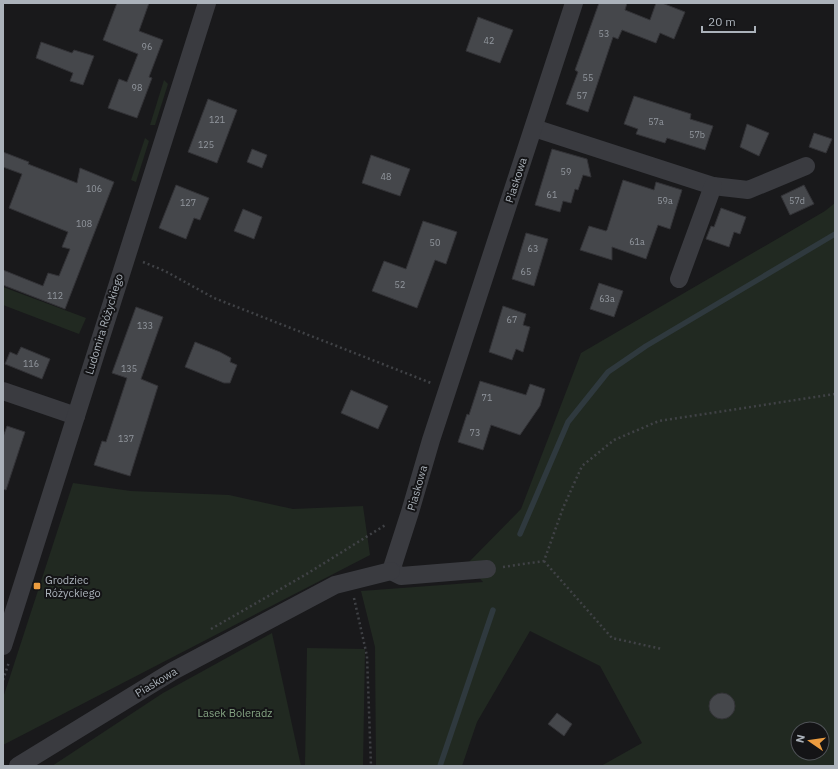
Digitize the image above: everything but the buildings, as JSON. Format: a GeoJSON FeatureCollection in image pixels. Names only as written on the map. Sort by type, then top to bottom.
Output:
{"type":"FeatureCollection","features":[{"type":"Feature","properties":{"kind":"street","name":"Ludomira Różyckiego"},"geometry":{"type":"LineString","coordinates":[[3,646],[207,3]]}},
{"type":"Feature","properties":{"kind":"street","name":"Piaskowa"},"geometry":{"type":"LineString","coordinates":[[18,766],[173,671],[335,585],[391,571],[431,440],[574,3]]}},
{"type":"Feature","properties":{"kind":"street"},"geometry":{"type":"LineString","coordinates":[[534,128],[713,186],[748,190],[806,166]]}},
{"type":"Feature","properties":{"kind":"street"},"geometry":{"type":"LineString","coordinates":[[679,279],[713,186]]}},
{"type":"Feature","properties":{"kind":"street"},"geometry":{"type":"LineString","coordinates":[[3,391],[76,416]]}},
{"type":"Feature","properties":{"kind":"street"},"geometry":{"type":"LineString","coordinates":[[391,571],[401,576],[487,569]]}},
{"type":"Feature","properties":{"kind":"path"},"geometry":{"type":"LineString","coordinates":[[126,255],[165,271],[214,298],[448,389]]}},
{"type":"Feature","properties":{"kind":"path"},"geometry":{"type":"LineString","coordinates":[[544,561],[563,508],[582,466],[614,440],[660,421],[835,394]]}},
{"type":"Feature","properties":{"kind":"path"},"geometry":{"type":"LineString","coordinates":[[487,569],[544,561]]}},
{"type":"Feature","properties":{"kind":"path"},"geometry":{"type":"LineString","coordinates":[[544,561],[612,638],[662,649]]}},
{"type":"Feature","properties":{"kind":"path"},"geometry":{"type":"LineString","coordinates":[[351,582],[367,656],[371,766]]}},
{"type":"Feature","properties":{"kind":"green space"},"geometry":{"type":"Polygon","coordinates":[[[164,80],[168,84],[155,125],[150,125],[164,80]]]}},
{"type":"Feature","properties":{"kind":"green space"},"geometry":{"type":"Polygon","coordinates":[[[145,138],[149,141],[136,182],[131,180],[145,138]]]}},
{"type":"Feature","properties":{"kind":"green space"},"geometry":{"type":"Polygon","coordinates":[[[835,203],[835,766],[601,766],[642,743],[600,666],[530,631],[477,722],[462,766],[376,766],[375,647],[361,591],[483,582],[467,564],[521,509],[581,353],[825,211],[835,203]]]}},
{"type":"Feature","properties":{"kind":"green space"},"geometry":{"type":"Polygon","coordinates":[[[3,287],[86,318],[79,334],[3,305],[3,287]]]}},
{"type":"Feature","properties":{"kind":"green space"},"geometry":{"type":"Polygon","coordinates":[[[73,483],[131,491],[229,495],[293,509],[363,506],[370,555],[3,745],[3,698],[73,483]]]}},
{"type":"Feature","properties":{"kind":"green space","name":"Lasek Boleradz"},"geometry":{"type":"Polygon","coordinates":[[[272,633],[301,766],[52,766],[163,693],[272,633]]]}},
{"type":"Feature","properties":{"kind":"green space"},"geometry":{"type":"Polygon","coordinates":[[[307,648],[365,649],[363,766],[305,766],[307,648]]]}},
{"type":"Feature","properties":{"kind":"waterway"},"geometry":{"type":"LineString","coordinates":[[520,534],[568,422],[608,372],[646,346],[835,234]]}},
{"type":"Feature","properties":{"kind":"waterway"},"geometry":{"type":"LineString","coordinates":[[440,766],[493,610]]}},
{"type":"Feature","properties":{"kind":"place","name":"Grodziec Różyckiego"},"geometry":{"type":"Point","coordinates":[37,586]}}]}
